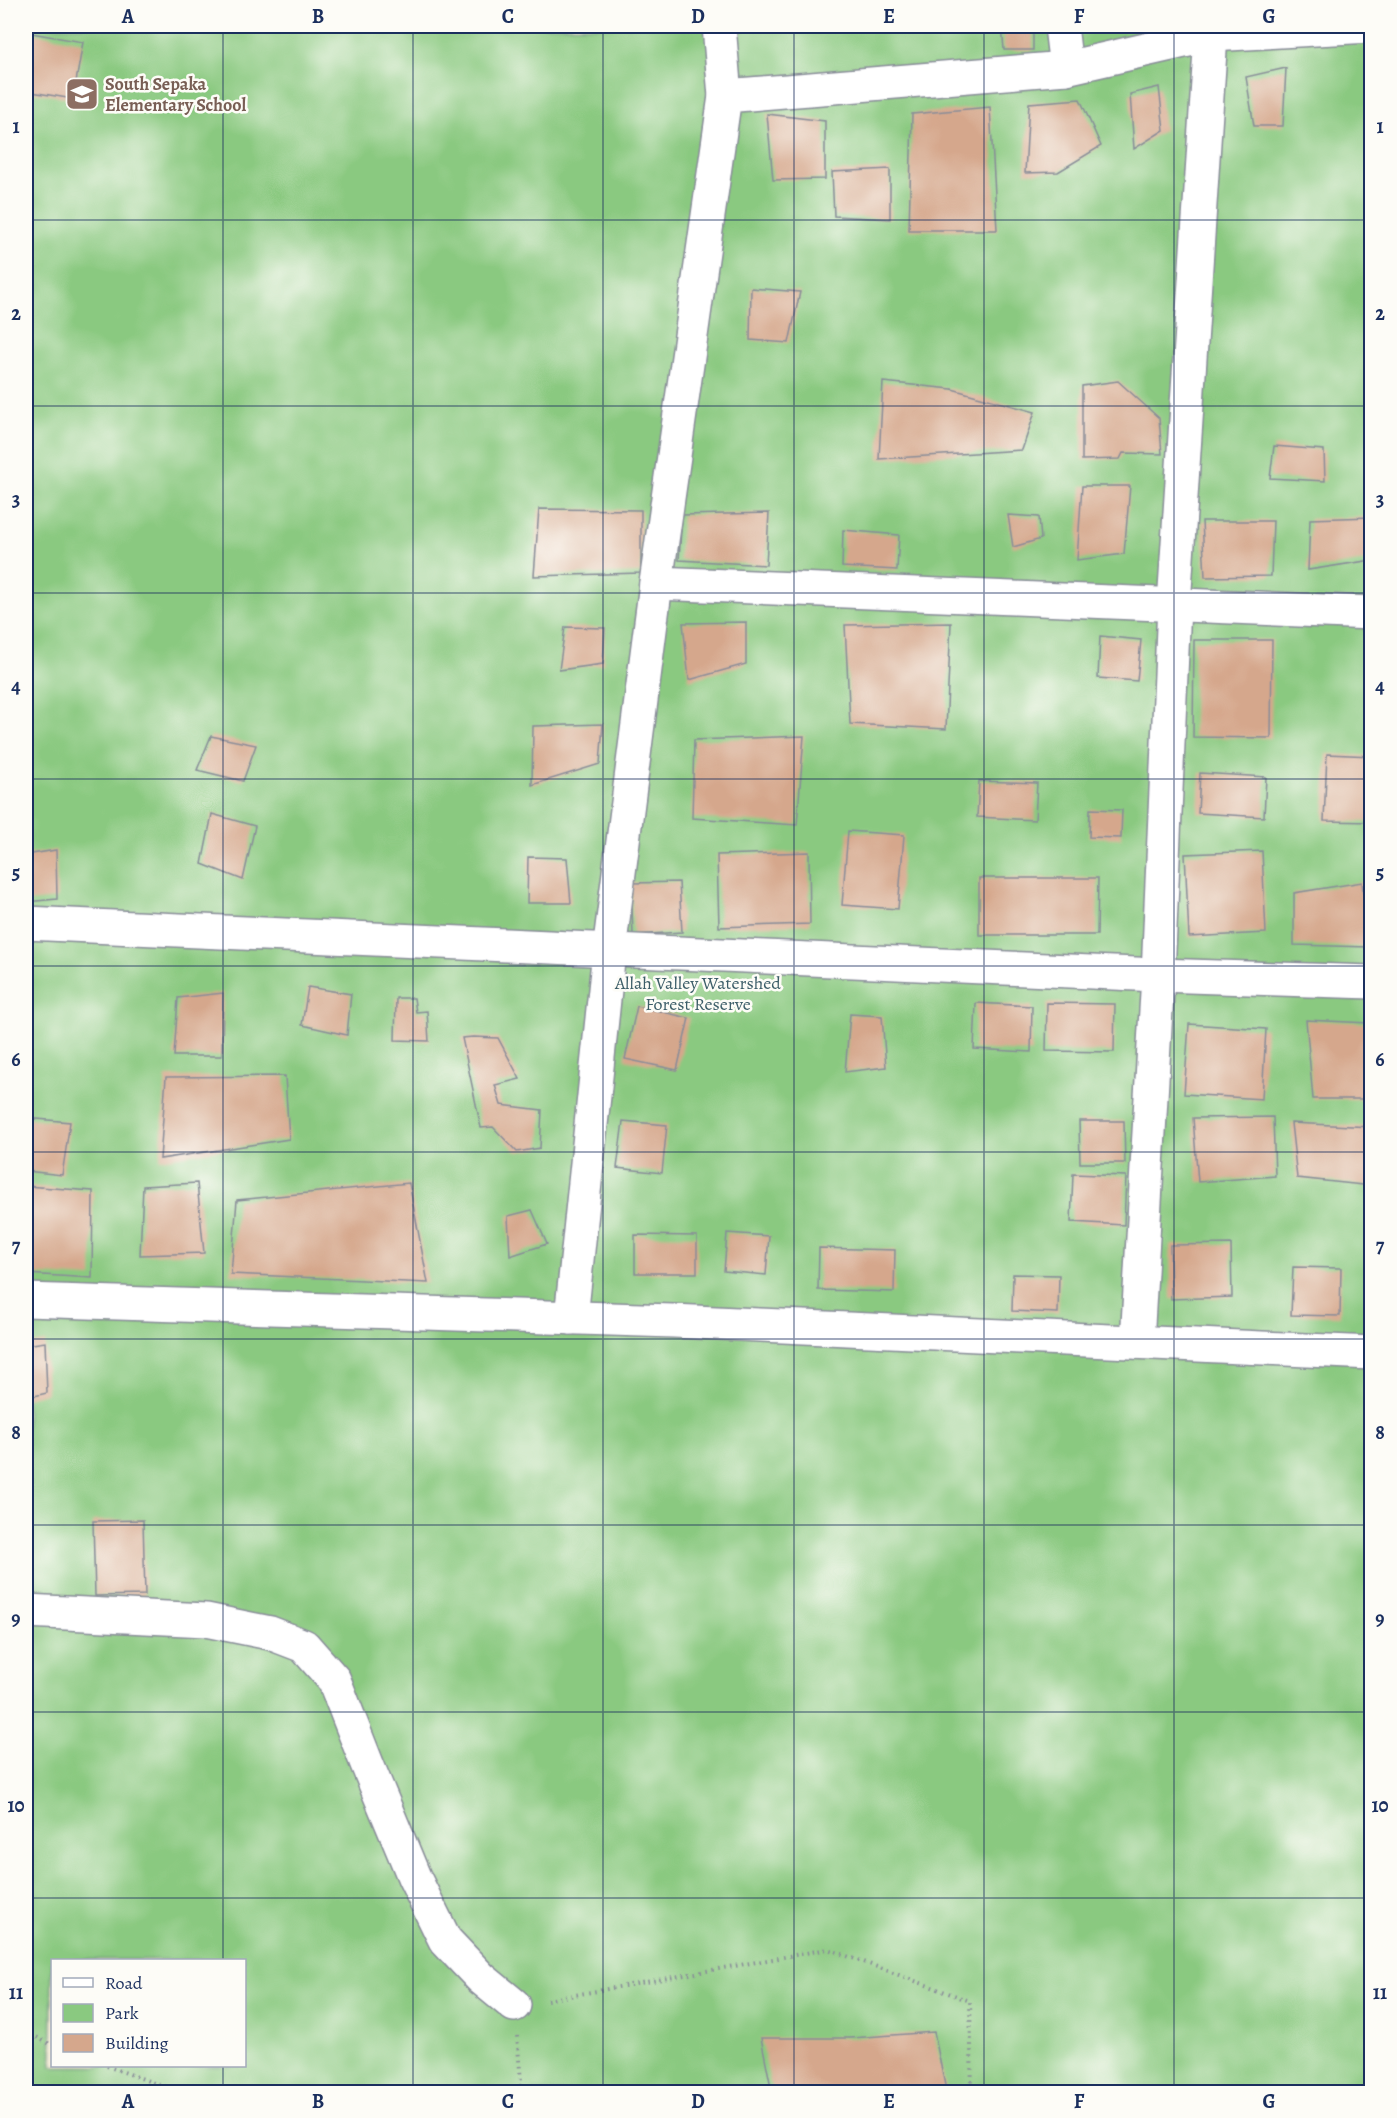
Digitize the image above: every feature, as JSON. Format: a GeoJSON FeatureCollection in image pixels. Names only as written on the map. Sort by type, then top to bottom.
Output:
{"type":"FeatureCollection","features":[{"type":"Feature","properties":{"kind":"street"},"geometry":{"type":"LineString","coordinates":[[571,1318],[609,951],[656,584],[725,96],[719,26]]}},
{"type":"Feature","properties":{"kind":"street"},"geometry":{"type":"LineString","coordinates":[[1061,26],[1066,68]]}},
{"type":"Feature","properties":{"kind":"street"},"geometry":{"type":"LineString","coordinates":[[725,96],[1066,68],[1211,35],[1370,26]]}},
{"type":"Feature","properties":{"kind":"street"},"geometry":{"type":"LineString","coordinates":[[1137,1342],[1158,975],[1174,605],[1211,35]]}},
{"type":"Feature","properties":{"kind":"street"},"geometry":{"type":"LineString","coordinates":[[656,584],[1371,613]]}},
{"type":"Feature","properties":{"kind":"street"},"geometry":{"type":"LineString","coordinates":[[26,923],[609,951],[1371,982]]}},
{"type":"Feature","properties":{"kind":"street"},"geometry":{"type":"LineString","coordinates":[[26,1300],[685,1322],[1371,1353]]}},
{"type":"Feature","properties":{"kind":"street"},"geometry":{"type":"LineString","coordinates":[[26,1611],[206,1620],[270,1633],[304,1646],[334,1680],[414,1877],[446,1940],[481,1978],[514,2005]]}},
{"type":"Feature","properties":{"kind":"path"},"geometry":{"type":"LineString","coordinates":[[522,2092],[514,2005],[828,1949],[970,2001],[972,2092]]}},
{"type":"Feature","properties":{"kind":"path"},"geometry":{"type":"LineString","coordinates":[[26,2032],[51,2044]]}},
{"type":"Feature","properties":{"kind":"path"},"geometry":{"type":"LineString","coordinates":[[110,2067],[179,2092]]}},
{"type":"Feature","properties":{"kind":"green space","name":"Allah Valley Watershed Forest Reserve"},"geometry":{"type":"Polygon","coordinates":[[[26,26],[1371,26],[1371,2092],[26,2092],[26,26]]]}},
{"type":"Feature","properties":{"kind":"building"},"geometry":{"type":"Polygon","coordinates":[[[1002,26],[1033,26],[1033,50],[1004,50],[1002,26]]]}},
{"type":"Feature","properties":{"kind":"building"},"geometry":{"type":"Polygon","coordinates":[[[26,32],[83,42],[73,99],[26,91],[26,32]]]}},
{"type":"Feature","properties":{"kind":"building"},"geometry":{"type":"Polygon","coordinates":[[[1286,68],[1283,126],[1254,126],[1246,77],[1286,68]]]}},
{"type":"Feature","properties":{"kind":"building"},"geometry":{"type":"Polygon","coordinates":[[[1159,87],[1164,130],[1134,149],[1130,94],[1159,87]]]}},
{"type":"Feature","properties":{"kind":"building"},"geometry":{"type":"Polygon","coordinates":[[[1080,99],[1101,146],[1058,172],[1025,173],[1029,103],[1080,99]]]}},
{"type":"Feature","properties":{"kind":"building"},"geometry":{"type":"Polygon","coordinates":[[[990,107],[997,230],[909,230],[912,114],[990,107]]]}},
{"type":"Feature","properties":{"kind":"building"},"geometry":{"type":"Polygon","coordinates":[[[767,114],[825,121],[825,179],[773,180],[767,114]]]}},
{"type":"Feature","properties":{"kind":"building"},"geometry":{"type":"Polygon","coordinates":[[[890,169],[890,219],[834,216],[832,172],[890,169]]]}},
{"type":"Feature","properties":{"kind":"building"},"geometry":{"type":"Polygon","coordinates":[[[751,288],[800,292],[789,343],[750,340],[751,288]]]}},
{"type":"Feature","properties":{"kind":"building"},"geometry":{"type":"Polygon","coordinates":[[[1118,381],[1159,418],[1162,454],[1123,453],[1120,459],[1082,460],[1082,386],[1118,381]]]}},
{"type":"Feature","properties":{"kind":"building"},"geometry":{"type":"Polygon","coordinates":[[[883,382],[952,389],[1035,412],[1022,450],[879,459],[883,382]]]}},
{"type":"Feature","properties":{"kind":"building"},"geometry":{"type":"Polygon","coordinates":[[[1274,446],[1324,450],[1325,481],[1270,478],[1274,446]]]}},
{"type":"Feature","properties":{"kind":"building"},"geometry":{"type":"Polygon","coordinates":[[[1082,486],[1130,486],[1124,554],[1077,560],[1082,486]]]}},
{"type":"Feature","properties":{"kind":"building"},"geometry":{"type":"Polygon","coordinates":[[[539,509],[641,510],[641,573],[534,576],[539,509]]]}},
{"type":"Feature","properties":{"kind":"building"},"geometry":{"type":"Polygon","coordinates":[[[769,513],[766,565],[679,560],[682,515],[769,513]]]}},
{"type":"Feature","properties":{"kind":"building"},"geometry":{"type":"Polygon","coordinates":[[[1008,515],[1039,517],[1041,539],[1013,547],[1008,515]]]}},
{"type":"Feature","properties":{"kind":"building"},"geometry":{"type":"Polygon","coordinates":[[[1372,517],[1372,560],[1308,570],[1310,519],[1372,517]]]}},
{"type":"Feature","properties":{"kind":"building"},"geometry":{"type":"Polygon","coordinates":[[[1202,521],[1273,521],[1271,576],[1205,577],[1202,521]]]}},
{"type":"Feature","properties":{"kind":"building"},"geometry":{"type":"Polygon","coordinates":[[[843,530],[899,535],[897,570],[842,567],[843,530]]]}},
{"type":"Feature","properties":{"kind":"building"},"geometry":{"type":"Polygon","coordinates":[[[746,622],[746,664],[689,680],[683,623],[746,622]]]}},
{"type":"Feature","properties":{"kind":"building"},"geometry":{"type":"Polygon","coordinates":[[[951,623],[946,729],[850,724],[845,625],[951,623]]]}},
{"type":"Feature","properties":{"kind":"building"},"geometry":{"type":"Polygon","coordinates":[[[565,627],[605,628],[603,664],[559,670],[565,627]]]}},
{"type":"Feature","properties":{"kind":"building"},"geometry":{"type":"Polygon","coordinates":[[[1100,636],[1141,640],[1137,681],[1098,678],[1100,636]]]}},
{"type":"Feature","properties":{"kind":"building"},"geometry":{"type":"Polygon","coordinates":[[[1194,640],[1272,640],[1271,738],[1193,737],[1194,640]]]}},
{"type":"Feature","properties":{"kind":"building"},"geometry":{"type":"Polygon","coordinates":[[[603,724],[600,764],[532,785],[533,726],[603,724]]]}},
{"type":"Feature","properties":{"kind":"building"},"geometry":{"type":"Polygon","coordinates":[[[211,736],[256,745],[243,781],[197,770],[211,736]]]}},
{"type":"Feature","properties":{"kind":"building"},"geometry":{"type":"Polygon","coordinates":[[[804,736],[797,825],[692,818],[694,740],[804,736]]]}},
{"type":"Feature","properties":{"kind":"building"},"geometry":{"type":"Polygon","coordinates":[[[1327,754],[1372,756],[1372,822],[1324,821],[1327,754]]]}},
{"type":"Feature","properties":{"kind":"building"},"geometry":{"type":"Polygon","coordinates":[[[1200,773],[1266,777],[1264,817],[1198,813],[1200,773]]]}},
{"type":"Feature","properties":{"kind":"building"},"geometry":{"type":"Polygon","coordinates":[[[979,781],[1037,783],[1035,820],[977,817],[979,781]]]}},
{"type":"Feature","properties":{"kind":"building"},"geometry":{"type":"Polygon","coordinates":[[[1090,809],[1122,810],[1121,838],[1089,837],[1090,809]]]}},
{"type":"Feature","properties":{"kind":"building"},"geometry":{"type":"Polygon","coordinates":[[[212,814],[255,826],[243,880],[202,864],[212,814]]]}},
{"type":"Feature","properties":{"kind":"building"},"geometry":{"type":"Polygon","coordinates":[[[848,831],[904,835],[898,909],[842,905],[848,831]]]}},
{"type":"Feature","properties":{"kind":"building"},"geometry":{"type":"Polygon","coordinates":[[[56,850],[57,899],[26,902],[26,855],[56,850]]]}},
{"type":"Feature","properties":{"kind":"building"},"geometry":{"type":"Polygon","coordinates":[[[1262,851],[1266,933],[1189,937],[1185,854],[1262,851]]]}},
{"type":"Feature","properties":{"kind":"building"},"geometry":{"type":"Polygon","coordinates":[[[809,852],[810,924],[719,927],[717,855],[809,852]]]}},
{"type":"Feature","properties":{"kind":"building"},"geometry":{"type":"Polygon","coordinates":[[[528,857],[567,858],[571,903],[527,903],[528,857]]]}},
{"type":"Feature","properties":{"kind":"building"},"geometry":{"type":"Polygon","coordinates":[[[979,878],[1098,878],[1097,935],[979,935],[979,878]]]}},
{"type":"Feature","properties":{"kind":"building"},"geometry":{"type":"Polygon","coordinates":[[[679,882],[682,932],[633,935],[631,883],[679,882]]]}},
{"type":"Feature","properties":{"kind":"building"},"geometry":{"type":"Polygon","coordinates":[[[1362,882],[1370,947],[1294,945],[1294,893],[1362,882]]]}},
{"type":"Feature","properties":{"kind":"building"},"geometry":{"type":"Polygon","coordinates":[[[308,987],[351,994],[347,1035],[302,1025],[308,987]]]}},
{"type":"Feature","properties":{"kind":"building"},"geometry":{"type":"Polygon","coordinates":[[[223,993],[222,1056],[174,1056],[178,998],[223,993]]]}},
{"type":"Feature","properties":{"kind":"building"},"geometry":{"type":"Polygon","coordinates":[[[396,998],[414,998],[416,1012],[427,1011],[429,1041],[395,1040],[396,998]]]}},
{"type":"Feature","properties":{"kind":"building"},"geometry":{"type":"Polygon","coordinates":[[[976,1003],[1032,1006],[1031,1052],[974,1049],[976,1003]]]}},
{"type":"Feature","properties":{"kind":"building"},"geometry":{"type":"Polygon","coordinates":[[[1047,1003],[1115,1004],[1114,1052],[1046,1051],[1047,1003]]]}},
{"type":"Feature","properties":{"kind":"building"},"geometry":{"type":"Polygon","coordinates":[[[637,1006],[689,1018],[677,1070],[625,1059],[637,1006]]]}},
{"type":"Feature","properties":{"kind":"building"},"geometry":{"type":"Polygon","coordinates":[[[850,1014],[882,1016],[886,1067],[845,1072],[850,1014]]]}},
{"type":"Feature","properties":{"kind":"building"},"geometry":{"type":"Polygon","coordinates":[[[1306,1020],[1369,1023],[1367,1099],[1313,1099],[1306,1020]]]}},
{"type":"Feature","properties":{"kind":"building"},"geometry":{"type":"Polygon","coordinates":[[[1189,1024],[1266,1029],[1262,1099],[1184,1094],[1189,1024]]]}},
{"type":"Feature","properties":{"kind":"building"},"geometry":{"type":"Polygon","coordinates":[[[462,1038],[498,1038],[520,1079],[495,1085],[501,1105],[542,1110],[540,1148],[517,1152],[493,1127],[481,1128],[462,1038]]]}},
{"type":"Feature","properties":{"kind":"building"},"geometry":{"type":"Polygon","coordinates":[[[285,1076],[289,1139],[160,1159],[166,1077],[285,1076]]]}},
{"type":"Feature","properties":{"kind":"building"},"geometry":{"type":"Polygon","coordinates":[[[1273,1117],[1275,1176],[1198,1182],[1193,1118],[1273,1117]]]}},
{"type":"Feature","properties":{"kind":"building"},"geometry":{"type":"Polygon","coordinates":[[[26,1118],[70,1122],[62,1175],[26,1171],[26,1118]]]}},
{"type":"Feature","properties":{"kind":"building"},"geometry":{"type":"Polygon","coordinates":[[[623,1121],[667,1125],[662,1173],[617,1168],[623,1121]]]}},
{"type":"Feature","properties":{"kind":"building"},"geometry":{"type":"Polygon","coordinates":[[[1079,1121],[1124,1121],[1125,1163],[1080,1163],[1079,1121]]]}},
{"type":"Feature","properties":{"kind":"building"},"geometry":{"type":"Polygon","coordinates":[[[1291,1123],[1372,1127],[1372,1186],[1297,1178],[1291,1123]]]}},
{"type":"Feature","properties":{"kind":"building"},"geometry":{"type":"Polygon","coordinates":[[[1073,1174],[1126,1176],[1124,1225],[1071,1222],[1073,1174]]]}},
{"type":"Feature","properties":{"kind":"building"},"geometry":{"type":"Polygon","coordinates":[[[197,1183],[204,1253],[140,1255],[143,1186],[197,1183]]]}},
{"type":"Feature","properties":{"kind":"building"},"geometry":{"type":"Polygon","coordinates":[[[409,1183],[428,1283],[231,1274],[237,1200],[409,1183]]]}},
{"type":"Feature","properties":{"kind":"building"},"geometry":{"type":"Polygon","coordinates":[[[26,1186],[93,1191],[92,1278],[26,1274],[26,1186]]]}},
{"type":"Feature","properties":{"kind":"building"},"geometry":{"type":"Polygon","coordinates":[[[532,1210],[547,1244],[510,1256],[508,1216],[532,1210]]]}},
{"type":"Feature","properties":{"kind":"building"},"geometry":{"type":"Polygon","coordinates":[[[727,1233],[769,1236],[766,1275],[724,1271],[727,1233]]]}},
{"type":"Feature","properties":{"kind":"building"},"geometry":{"type":"Polygon","coordinates":[[[635,1235],[697,1236],[697,1273],[635,1273],[635,1235]]]}},
{"type":"Feature","properties":{"kind":"building"},"geometry":{"type":"Polygon","coordinates":[[[1231,1244],[1232,1297],[1171,1299],[1170,1245],[1231,1244]]]}},
{"type":"Feature","properties":{"kind":"building"},"geometry":{"type":"Polygon","coordinates":[[[819,1248],[895,1250],[894,1292],[818,1290],[819,1248]]]}},
{"type":"Feature","properties":{"kind":"building"},"geometry":{"type":"Polygon","coordinates":[[[1293,1267],[1341,1268],[1340,1316],[1291,1315],[1293,1267]]]}},
{"type":"Feature","properties":{"kind":"building"},"geometry":{"type":"Polygon","coordinates":[[[1013,1274],[1059,1275],[1058,1313],[1012,1311],[1013,1274]]]}},
{"type":"Feature","properties":{"kind":"building"},"geometry":{"type":"Polygon","coordinates":[[[45,1342],[47,1393],[26,1398],[26,1345],[45,1342]]]}},
{"type":"Feature","properties":{"kind":"building"},"geometry":{"type":"Polygon","coordinates":[[[143,1520],[145,1595],[95,1596],[93,1521],[143,1520]]]}},
{"type":"Feature","properties":{"kind":"building"},"geometry":{"type":"Polygon","coordinates":[[[934,2032],[946,2090],[772,2092],[761,2038],[851,2038],[934,2032]]]}},
{"type":"Feature","properties":{"kind":"place","name":"South Sepaka Elementary School"},"geometry":{"type":"Point","coordinates":[82,94]}}]}
